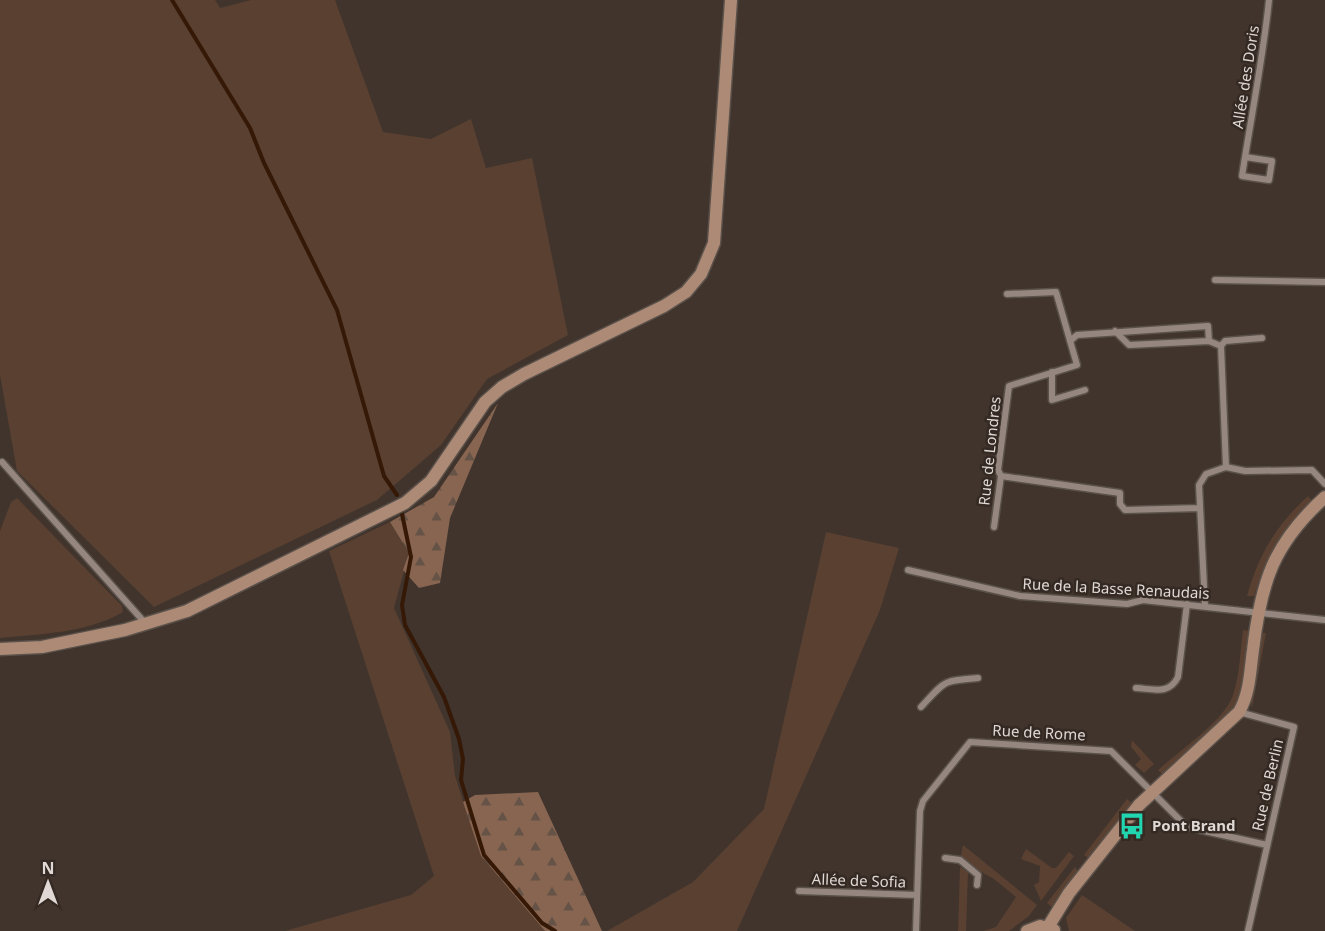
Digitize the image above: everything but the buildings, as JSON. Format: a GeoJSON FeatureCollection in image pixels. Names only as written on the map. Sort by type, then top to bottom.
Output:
{"type":"FeatureCollection","features":[{"type":"Feature","properties":{"kind":"street"},"geometry":{"type":"LineString","coordinates":[[0,649],[42,647],[147,625],[187,610],[405,503],[431,481],[485,402],[502,387],[664,306],[686,292],[701,274],[714,243],[731,0]]}},
{"type":"Feature","properties":{"kind":"street","name":"Allée des Doris"},"geometry":{"type":"LineString","coordinates":[[1245,157],[1263,54],[1269,0]]}},
{"type":"Feature","properties":{"kind":"street"},"geometry":{"type":"LineString","coordinates":[[1245,157],[1272,161],[1269,180],[1242,176],[1245,157]]}},
{"type":"Feature","properties":{"kind":"street"},"geometry":{"type":"LineString","coordinates":[[1215,280],[1325,282]]}},
{"type":"Feature","properties":{"kind":"street","name":"Rue de Londres"},"geometry":{"type":"LineString","coordinates":[[994,527],[1001,476],[998,470],[1009,386],[1077,365],[1056,292],[1008,294]]}},
{"type":"Feature","properties":{"kind":"street"},"geometry":{"type":"LineString","coordinates":[[1070,341],[1077,335],[1208,326],[1209,341]]}},
{"type":"Feature","properties":{"kind":"street"},"geometry":{"type":"LineString","coordinates":[[1115,331],[1129,345],[1209,341],[1221,346]]}},
{"type":"Feature","properties":{"kind":"street"},"geometry":{"type":"LineString","coordinates":[[1226,467],[1221,346],[1225,341],[1262,338]]}},
{"type":"Feature","properties":{"kind":"street"},"geometry":{"type":"LineString","coordinates":[[1052,372],[1052,400],[1085,390]]}},
{"type":"Feature","properties":{"kind":"street"},"geometry":{"type":"LineString","coordinates":[[2,462],[147,625]]}},
{"type":"Feature","properties":{"kind":"street"},"geometry":{"type":"LineString","coordinates":[[1204,606],[1199,485],[1206,474],[1226,467],[1245,471],[1312,470],[1325,484]]}},
{"type":"Feature","properties":{"kind":"street"},"geometry":{"type":"LineString","coordinates":[[1001,476],[1120,493],[1120,504],[1125,510],[1200,508]]}},
{"type":"Feature","properties":{"kind":"street"},"geometry":{"type":"LineString","coordinates":[[1027,931],[1040,926],[1052,929],[1069,893],[1151,792],[1239,712],[1248,687],[1257,613],[1265,581],[1276,554],[1296,525],[1325,497]]}},
{"type":"Feature","properties":{"kind":"street","name":"Rue de la Basse Renaudais"},"geometry":{"type":"LineString","coordinates":[[908,570],[1020,596],[1126,604],[1143,600],[1325,620]]}},
{"type":"Feature","properties":{"kind":"street"},"geometry":{"type":"LineString","coordinates":[[1136,688],[1165,690],[1174,686],[1178,677],[1187,604]]}},
{"type":"Feature","properties":{"kind":"street"},"geometry":{"type":"LineString","coordinates":[[921,707],[942,683],[951,679],[978,678]]}},
{"type":"Feature","properties":{"kind":"street","name":"Rue de Berlin"},"geometry":{"type":"LineString","coordinates":[[1151,792],[1187,827],[1267,845],[1294,727],[1239,712]]}},
{"type":"Feature","properties":{"kind":"street","name":"Rue de Rome"},"geometry":{"type":"LineString","coordinates":[[916,931],[920,811],[923,801],[970,742],[1111,751],[1151,792]]}},
{"type":"Feature","properties":{"kind":"street"},"geometry":{"type":"LineString","coordinates":[[1248,931],[1267,845]]}},
{"type":"Feature","properties":{"kind":"street"},"geometry":{"type":"LineString","coordinates":[[945,858],[960,860],[978,875],[977,885]]}},
{"type":"Feature","properties":{"kind":"street","name":"Allée de Sofia"},"geometry":{"type":"LineString","coordinates":[[799,891],[917,895]]}},
{"type":"Feature","properties":{"kind":"shaded area"},"geometry":{"type":"Polygon","coordinates":[[[0,0],[215,0],[220,8],[251,0],[335,0],[383,132],[431,139],[471,119],[486,168],[532,158],[568,335],[487,379],[441,445],[377,500],[154,607],[17,471],[0,375],[0,0]]]}},
{"type":"Feature","properties":{"kind":"shaded area"},"geometry":{"type":"Polygon","coordinates":[[[1308,496],[1312,501],[1284,533],[1264,569],[1254,596],[1247,596],[1257,567],[1270,541],[1287,518],[1308,496]]]}},
{"type":"Feature","properties":{"kind":"shaded area"},"geometry":{"type":"Polygon","coordinates":[[[17,498],[122,606],[123,612],[79,628],[47,634],[0,638],[0,531],[11,502],[17,498]]]}},
{"type":"Feature","properties":{"kind":"shaded area"},"geometry":{"type":"Polygon","coordinates":[[[390,522],[409,553],[394,608],[450,732],[455,776],[481,856],[545,931],[285,931],[411,895],[434,876],[329,551],[390,522]]]}},
{"type":"Feature","properties":{"kind":"shaded area"},"geometry":{"type":"Polygon","coordinates":[[[826,532],[899,548],[880,610],[737,931],[607,931],[693,882],[764,809],[826,532]]]}},
{"type":"Feature","properties":{"kind":"shaded area"},"geometry":{"type":"Polygon","coordinates":[[[1243,630],[1250,631],[1242,691],[1234,709],[1163,775],[1158,770],[1211,725],[1228,705],[1237,679],[1243,630]]]}},
{"type":"Feature","properties":{"kind":"shaded area"},"geometry":{"type":"Polygon","coordinates":[[[1260,633],[1266,633],[1252,708],[1251,700],[1260,633]]]}},
{"type":"Feature","properties":{"kind":"shaded area"},"geometry":{"type":"Polygon","coordinates":[[[1132,740],[1154,764],[1144,773],[1135,765],[1141,759],[1131,747],[1132,740]]]}},
{"type":"Feature","properties":{"kind":"shaded area"},"geometry":{"type":"Polygon","coordinates":[[[1127,799],[1133,804],[1103,843],[1100,842],[1088,858],[1084,855],[1127,799]]]}},
{"type":"Feature","properties":{"kind":"shaded area"},"geometry":{"type":"Polygon","coordinates":[[[963,845],[1037,905],[1029,916],[1009,931],[983,931],[996,927],[1016,897],[994,879],[960,860],[963,845]]]}},
{"type":"Feature","properties":{"kind":"shaded area"},"geometry":{"type":"Polygon","coordinates":[[[1026,849],[1052,868],[1056,868],[1069,852],[1074,856],[1041,901],[1034,885],[1039,882],[1040,866],[1021,859],[1026,849]]]}},
{"type":"Feature","properties":{"kind":"shaded area"},"geometry":{"type":"Polygon","coordinates":[[[960,867],[968,872],[966,931],[958,931],[960,867]]]}},
{"type":"Feature","properties":{"kind":"shaded area"},"geometry":{"type":"Polygon","coordinates":[[[1075,867],[1080,873],[1054,909],[1047,903],[1075,867]]]}},
{"type":"Feature","properties":{"kind":"shaded area"},"geometry":{"type":"Polygon","coordinates":[[[1082,895],[1135,931],[1069,931],[1066,918],[1082,895]]]}},
{"type":"Feature","properties":{"kind":"green space"},"geometry":{"type":"Polygon","coordinates":[[[498,403],[450,518],[440,583],[419,588],[403,570],[409,553],[390,522],[434,497],[498,403]]]}},
{"type":"Feature","properties":{"kind":"green space"},"geometry":{"type":"Polygon","coordinates":[[[538,792],[602,931],[545,931],[481,856],[463,802],[475,795],[538,792]]]}},
{"type":"Feature","properties":{"kind":"waterway"},"geometry":{"type":"LineString","coordinates":[[172,0],[250,128],[264,163],[337,310],[384,476],[397,495]]}},
{"type":"Feature","properties":{"kind":"waterway"},"geometry":{"type":"LineString","coordinates":[[402,514],[411,557],[402,605],[405,625],[444,697],[459,739],[463,759],[461,780],[484,855],[542,923],[555,931]]}},
{"type":"Feature","properties":{"kind":"place","name":"Pont Brand"},"geometry":{"type":"Point","coordinates":[1132,826]}}]}
